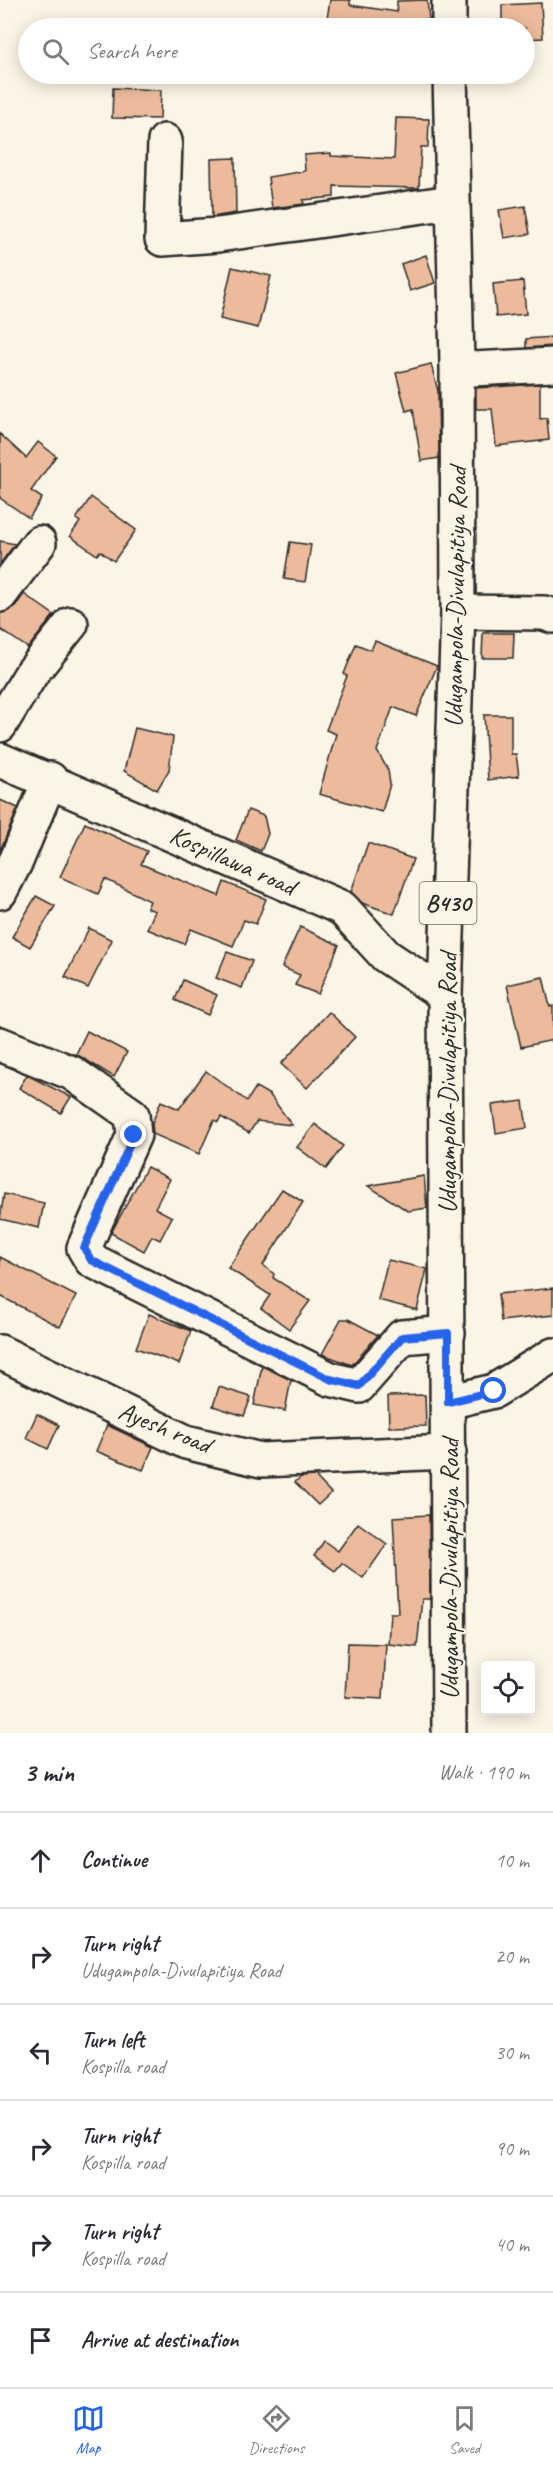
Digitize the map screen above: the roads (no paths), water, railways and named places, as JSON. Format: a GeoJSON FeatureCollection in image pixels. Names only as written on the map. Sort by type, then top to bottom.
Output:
{"type":"FeatureCollection","features":[{"type":"Feature","properties":{"kind":"street"},"geometry":{"type":"LineString","coordinates":[[449,0],[449,18]]}},
{"type":"Feature","properties":{"kind":"street","name":"Udugampola-Divulapitiya Road"},"geometry":{"type":"LineString","coordinates":[[449,1733],[449,1452],[444,995],[458,612],[457,363],[450,84]]}},
{"type":"Feature","properties":{"kind":"street"},"geometry":{"type":"LineString","coordinates":[[165,141],[162,239],[218,235],[452,202]]}},
{"type":"Feature","properties":{"kind":"street"},"geometry":{"type":"LineString","coordinates":[[457,363],[473,369],[553,365]]}},
{"type":"Feature","properties":{"kind":"street"},"geometry":{"type":"LineString","coordinates":[[0,595],[39,543]]}},
{"type":"Feature","properties":{"kind":"street"},"geometry":{"type":"LineString","coordinates":[[458,612],[544,613],[553,616]]}},
{"type":"Feature","properties":{"kind":"street"},"geometry":{"type":"LineString","coordinates":[[0,725],[32,674],[71,624]]}},
{"type":"Feature","properties":{"kind":"street","name":"Kospillawa road"},"geometry":{"type":"LineString","coordinates":[[0,760],[50,779],[342,908],[386,956],[444,995]]}},
{"type":"Feature","properties":{"kind":"street"},"geometry":{"type":"LineString","coordinates":[[0,892],[17,859],[50,779]]}},
{"type":"Feature","properties":{"kind":"street"},"geometry":{"type":"LineString","coordinates":[[0,1044],[72,1072],[132,1115],[134,1135],[84,1248],[91,1260],[330,1379],[359,1386],[402,1337],[448,1333]]}},
{"type":"Feature","properties":{"kind":"street","name":"Ayesh road"},"geometry":{"type":"LineString","coordinates":[[0,1352],[186,1442],[261,1460],[449,1452]]}},
{"type":"Feature","properties":{"kind":"street"},"geometry":{"type":"LineString","coordinates":[[448,1402],[494,1391],[553,1355]]}}]}
